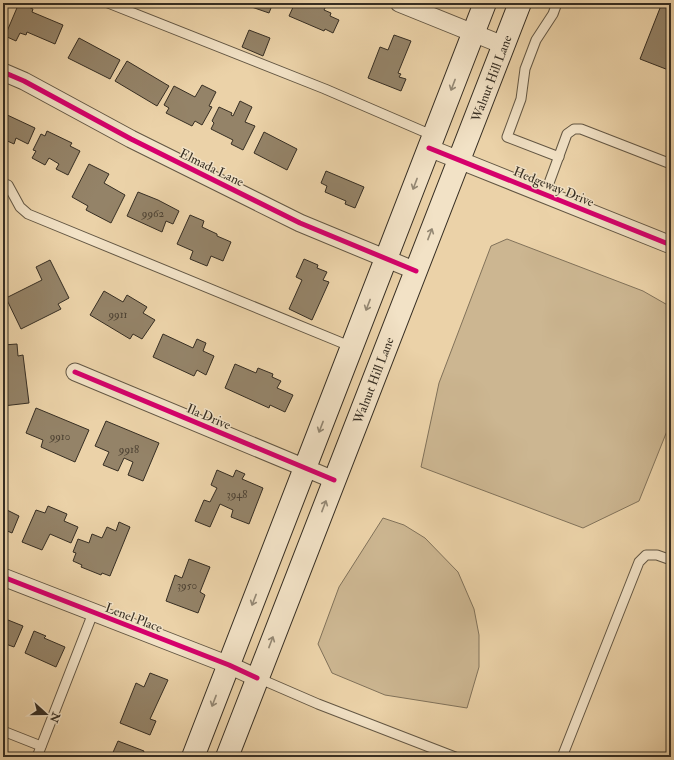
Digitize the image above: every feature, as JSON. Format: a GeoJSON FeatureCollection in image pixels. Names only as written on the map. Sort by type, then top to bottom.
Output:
{"type":"FeatureCollection","features":[{"type":"Feature","properties":{"kind":"main road"},"geometry":{"type":"LineString","coordinates":[[193,757],[485,3]]}},
{"type":"Feature","properties":{"kind":"main road","name":"Walnut Hill Lane"},"geometry":{"type":"LineString","coordinates":[[226,757],[520,3]]}},
{"type":"Feature","properties":{"kind":"street"},"geometry":{"type":"LineString","coordinates":[[398,3],[503,45]]}},
{"type":"Feature","properties":{"kind":"street","name":"Elmada Lane"},"geometry":{"type":"LineString","coordinates":[[3,72],[24,80],[131,139],[300,223],[416,271]]}},
{"type":"Feature","properties":{"kind":"street","name":"Hedgeway Drive"},"geometry":{"type":"LineString","coordinates":[[431,142],[459,160],[671,245]]}},
{"type":"Feature","properties":{"kind":"street","name":"Ila Drive"},"geometry":{"type":"LineString","coordinates":[[75,372],[334,480]]}},
{"type":"Feature","properties":{"kind":"street","name":"Lenel Place"},"geometry":{"type":"LineString","coordinates":[[3,577],[229,665],[257,678]]}},
{"type":"Feature","properties":{"kind":"lane"},"geometry":{"type":"LineString","coordinates":[[108,3],[326,89],[431,142]]}},
{"type":"Feature","properties":{"kind":"lane"},"geometry":{"type":"LineString","coordinates":[[558,3],[553,14],[536,40],[525,69],[521,99],[506,137],[558,157]]}},
{"type":"Feature","properties":{"kind":"lane"},"geometry":{"type":"LineString","coordinates":[[545,194],[567,134],[578,128],[671,164]]}},
{"type":"Feature","properties":{"kind":"lane"},"geometry":{"type":"LineString","coordinates":[[3,182],[8,184],[20,207],[28,214],[352,347]]}},
{"type":"Feature","properties":{"kind":"lane"},"geometry":{"type":"LineString","coordinates":[[562,757],[639,562],[646,555],[657,555],[671,560]]}},
{"type":"Feature","properties":{"kind":"lane"},"geometry":{"type":"LineString","coordinates":[[37,757],[93,613]]}},
{"type":"Feature","properties":{"kind":"lane"},"geometry":{"type":"LineString","coordinates":[[257,678],[318,704],[455,757]]}},
{"type":"Feature","properties":{"kind":"lane"},"geometry":{"type":"LineString","coordinates":[[3,732],[41,746]]}},
{"type":"Feature","properties":{"kind":"shaded area"},"geometry":{"type":"Polygon","coordinates":[[[507,239],[643,291],[671,307],[671,421],[639,501],[583,528],[421,467],[439,383],[491,246],[507,239]]]}},
{"type":"Feature","properties":{"kind":"shaded area"},"geometry":{"type":"Polygon","coordinates":[[[383,518],[404,525],[425,538],[458,572],[474,609],[479,635],[479,667],[467,708],[385,695],[332,673],[318,644],[339,587],[383,518]]]}},
{"type":"Feature","properties":{"kind":"building"},"geometry":{"type":"Polygon","coordinates":[[[3,3],[8,3],[3,17],[3,3]]]}},
{"type":"Feature","properties":{"kind":"building"},"geometry":{"type":"Polygon","coordinates":[[[19,3],[33,9],[32,12],[63,25],[55,44],[27,32],[26,35],[20,33],[16,41],[5,36],[19,3]]]}},
{"type":"Feature","properties":{"kind":"building"},"geometry":{"type":"Polygon","coordinates":[[[240,3],[273,3],[269,13],[240,3]]]}},
{"type":"Feature","properties":{"kind":"building"},"geometry":{"type":"Polygon","coordinates":[[[295,3],[308,3],[311,5],[312,3],[318,3],[326,6],[324,10],[331,13],[330,16],[339,20],[333,33],[325,29],[324,31],[289,16],[295,3]]]}},
{"type":"Feature","properties":{"kind":"building"},"geometry":{"type":"Polygon","coordinates":[[[662,3],[671,3],[671,71],[640,59],[662,3]]]}},
{"type":"Feature","properties":{"kind":"building"},"geometry":{"type":"Polygon","coordinates":[[[249,30],[270,38],[263,56],[242,47],[249,30]]]}},
{"type":"Feature","properties":{"kind":"building"},"geometry":{"type":"Polygon","coordinates":[[[394,35],[411,41],[398,73],[401,74],[399,77],[406,79],[401,91],[368,78],[380,47],[388,50],[394,35]]]}},
{"type":"Feature","properties":{"kind":"building"},"geometry":{"type":"Polygon","coordinates":[[[79,38],[120,60],[110,79],[68,58],[79,38]]]}},
{"type":"Feature","properties":{"kind":"building"},"geometry":{"type":"Polygon","coordinates":[[[127,61],[169,86],[157,106],[115,81],[127,61]]]}},
{"type":"Feature","properties":{"kind":"building"},"geometry":{"type":"Polygon","coordinates":[[[202,85],[216,92],[209,106],[212,107],[202,125],[195,121],[192,126],[166,113],[169,108],[164,105],[174,86],[195,97],[202,85]]]}},
{"type":"Feature","properties":{"kind":"building"},"geometry":{"type":"Polygon","coordinates":[[[240,101],[252,107],[245,122],[255,126],[243,150],[231,144],[233,140],[211,129],[214,123],[212,121],[219,107],[232,113],[231,115],[233,116],[240,101]]]}},
{"type":"Feature","properties":{"kind":"building"},"geometry":{"type":"Polygon","coordinates":[[[3,113],[35,128],[28,144],[16,138],[14,144],[3,139],[3,113]]]}},
{"type":"Feature","properties":{"kind":"building"},"geometry":{"type":"Polygon","coordinates":[[[47,131],[72,143],[70,146],[80,151],[68,175],[56,169],[59,164],[49,158],[45,165],[32,158],[36,151],[33,150],[41,134],[45,136],[47,131]]]}},
{"type":"Feature","properties":{"kind":"building"},"geometry":{"type":"Polygon","coordinates":[[[264,132],[297,149],[287,170],[254,153],[264,132]]]}},
{"type":"Feature","properties":{"kind":"building"},"geometry":{"type":"Polygon","coordinates":[[[89,164],[109,174],[104,183],[125,195],[111,223],[86,210],[88,206],[72,197],[89,164]]]}},
{"type":"Feature","properties":{"kind":"building"},"geometry":{"type":"Polygon","coordinates":[[[326,171],[364,187],[355,208],[345,204],[346,201],[325,192],[327,186],[321,183],[326,171]]]}},
{"type":"Feature","properties":{"kind":"building"},"geometry":{"type":"Polygon","coordinates":[[[138,192],[179,211],[173,224],[166,221],[162,232],[127,216],[138,192]]]}},
{"type":"Feature","properties":{"kind":"building"},"geometry":{"type":"Polygon","coordinates":[[[190,215],[204,221],[202,227],[231,242],[223,261],[211,256],[207,266],[190,259],[193,251],[177,244],[190,215]]]}},
{"type":"Feature","properties":{"kind":"building"},"geometry":{"type":"Polygon","coordinates":[[[304,259],[318,265],[317,268],[327,272],[323,280],[329,282],[312,320],[289,309],[302,280],[296,277],[304,259]]]}},
{"type":"Feature","properties":{"kind":"building"},"geometry":{"type":"Polygon","coordinates":[[[50,260],[69,298],[58,304],[61,309],[21,329],[6,298],[42,280],[36,267],[50,260]]]}},
{"type":"Feature","properties":{"kind":"building"},"geometry":{"type":"Polygon","coordinates":[[[104,291],[123,302],[127,295],[147,307],[143,313],[155,320],[142,339],[133,334],[130,339],[90,315],[104,291]]]}},
{"type":"Feature","properties":{"kind":"building"},"geometry":{"type":"Polygon","coordinates":[[[163,334],[193,348],[197,339],[206,343],[203,351],[214,356],[206,375],[197,370],[194,376],[153,357],[163,334]]]}},
{"type":"Feature","properties":{"kind":"building"},"geometry":{"type":"Polygon","coordinates":[[[17,344],[18,356],[23,355],[29,403],[3,406],[3,345],[17,344]]]}},
{"type":"Feature","properties":{"kind":"building"},"geometry":{"type":"Polygon","coordinates":[[[235,364],[256,373],[258,368],[273,374],[272,377],[281,381],[277,388],[293,395],[285,412],[270,405],[269,408],[225,388],[235,364]]]}},
{"type":"Feature","properties":{"kind":"building"},"geometry":{"type":"Polygon","coordinates":[[[36,408],[89,430],[75,462],[41,447],[43,440],[26,433],[36,408]]]}},
{"type":"Feature","properties":{"kind":"building"},"geometry":{"type":"Polygon","coordinates":[[[106,421],[159,443],[143,481],[128,475],[133,462],[124,458],[118,471],[103,465],[109,452],[95,446],[106,421]]]}},
{"type":"Feature","properties":{"kind":"building"},"geometry":{"type":"Polygon","coordinates":[[[217,470],[233,477],[236,470],[245,474],[242,479],[263,488],[249,524],[231,517],[233,510],[220,504],[210,527],[195,521],[204,500],[210,502],[217,488],[211,485],[217,470]]]}},
{"type":"Feature","properties":{"kind":"building"},"geometry":{"type":"Polygon","coordinates":[[[3,506],[6,508],[5,509],[19,516],[12,533],[5,530],[3,532],[3,506]]]}},
{"type":"Feature","properties":{"kind":"building"},"geometry":{"type":"Polygon","coordinates":[[[48,506],[67,514],[64,521],[78,527],[71,543],[50,534],[42,550],[22,542],[36,510],[45,513],[48,506]]]}},
{"type":"Feature","properties":{"kind":"building"},"geometry":{"type":"Polygon","coordinates":[[[119,522],[130,527],[110,576],[102,573],[101,575],[81,567],[82,565],[73,561],[76,553],[73,552],[78,539],[89,543],[92,534],[102,538],[107,527],[116,531],[119,522]]]}},
{"type":"Feature","properties":{"kind":"building"},"geometry":{"type":"Polygon","coordinates":[[[189,559],[210,567],[200,592],[205,595],[198,613],[166,601],[175,575],[182,578],[189,559]]]}},
{"type":"Feature","properties":{"kind":"building"},"geometry":{"type":"Polygon","coordinates":[[[3,618],[23,626],[14,647],[3,643],[3,618]]]}},
{"type":"Feature","properties":{"kind":"building"},"geometry":{"type":"Polygon","coordinates":[[[34,631],[46,636],[44,638],[65,647],[56,667],[25,653],[34,631]]]}},
{"type":"Feature","properties":{"kind":"building"},"geometry":{"type":"Polygon","coordinates":[[[150,673],[168,680],[150,719],[156,721],[150,735],[120,723],[136,683],[144,687],[150,673]]]}},
{"type":"Feature","properties":{"kind":"building"},"geometry":{"type":"Polygon","coordinates":[[[118,741],[144,751],[142,757],[111,757],[118,741]]]}},
{"type":"Feature","properties":{"kind":"cycle path"},"geometry":{"type":"LineString","coordinates":[[3,72],[24,81],[131,139],[300,223],[416,271]]}},
{"type":"Feature","properties":{"kind":"cycle path"},"geometry":{"type":"LineString","coordinates":[[429,148],[671,245]]}},
{"type":"Feature","properties":{"kind":"cycle path"},"geometry":{"type":"LineString","coordinates":[[75,372],[334,480]]}},
{"type":"Feature","properties":{"kind":"cycle path"},"geometry":{"type":"LineString","coordinates":[[3,577],[229,665],[257,678]]}}]}
